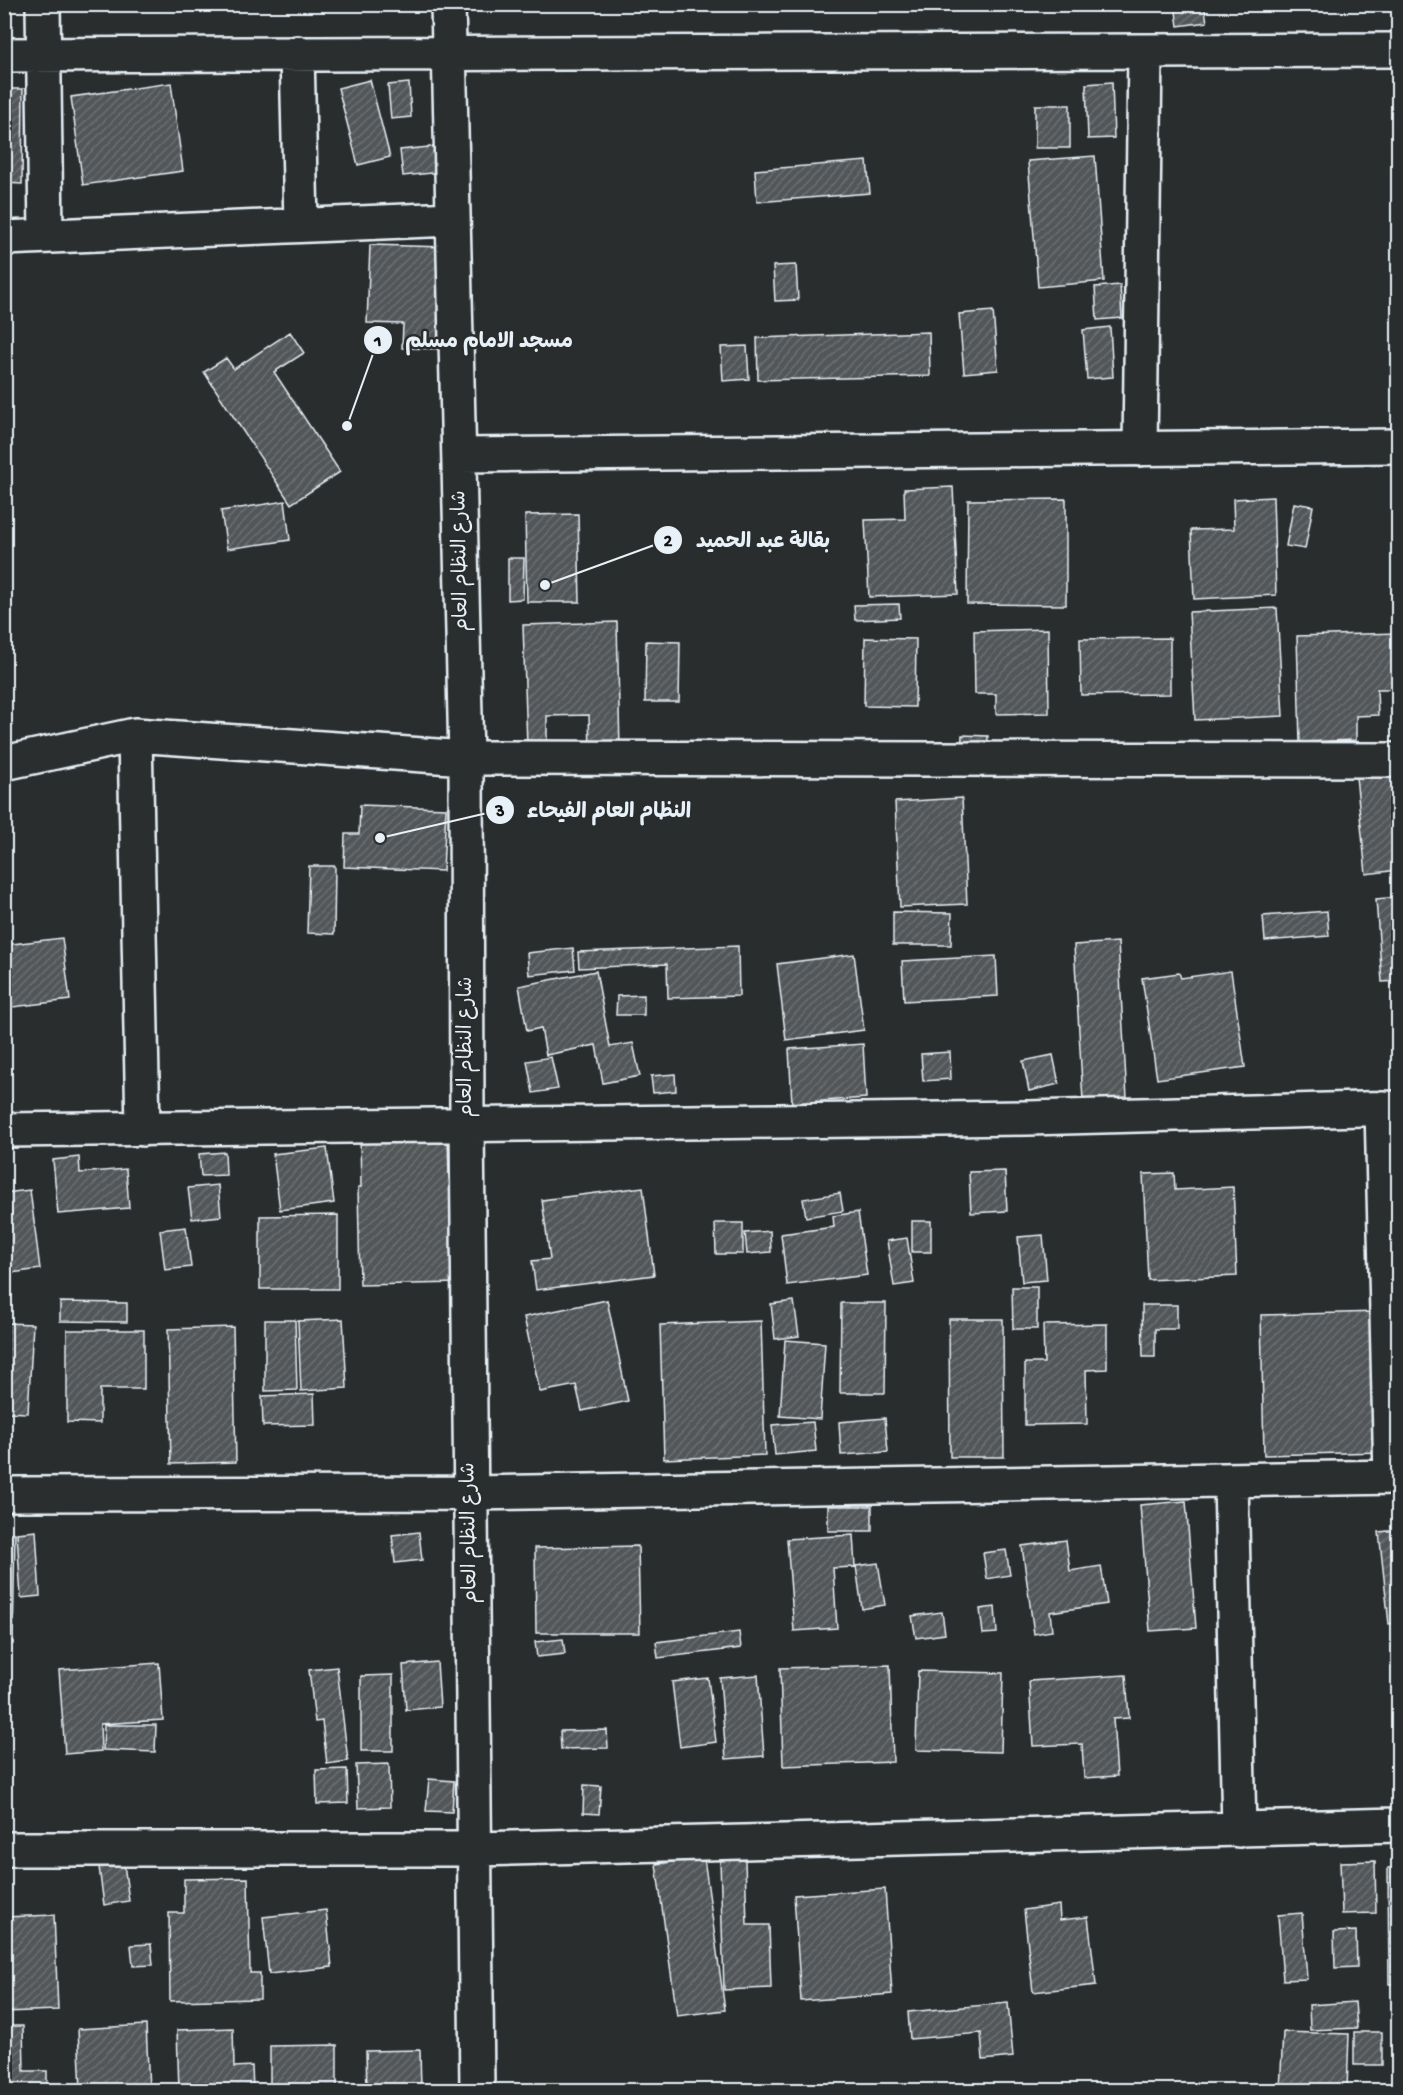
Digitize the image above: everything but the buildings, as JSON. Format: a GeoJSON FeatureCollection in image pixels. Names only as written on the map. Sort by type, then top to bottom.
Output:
{"type":"FeatureCollection","features":[{"type":"Feature","properties":{"kind":"street"},"geometry":{"type":"LineString","coordinates":[[43,4],[46,236]]}},
{"type":"Feature","properties":{"kind":"street","name":"شارع النظام العام"},"geometry":{"type":"LineString","coordinates":[[448,4],[466,758],[470,1493],[477,2091]]}},
{"type":"Feature","properties":{"kind":"street"},"geometry":{"type":"LineString","coordinates":[[4,55],[1398,50]]}},
{"type":"Feature","properties":{"kind":"street"},"geometry":{"type":"LineString","coordinates":[[1140,449],[1145,52]]}},
{"type":"Feature","properties":{"kind":"street"},"geometry":{"type":"LineString","coordinates":[[297,53],[301,224]]}},
{"type":"Feature","properties":{"kind":"street"},"geometry":{"type":"LineString","coordinates":[[4,238],[453,219]]}},
{"type":"Feature","properties":{"kind":"street"},"geometry":{"type":"LineString","coordinates":[[460,455],[1398,446]]}},
{"type":"Feature","properties":{"kind":"street"},"geometry":{"type":"LineString","coordinates":[[135,735],[143,1129]]}},
{"type":"Feature","properties":{"kind":"street"},"geometry":{"type":"LineString","coordinates":[[4,763],[135,735],[466,758],[1398,760]]}},
{"type":"Feature","properties":{"kind":"street"},"geometry":{"type":"LineString","coordinates":[[4,1130],[1028,1118],[1390,1108],[1395,1477],[470,1493],[4,1494]]}},
{"type":"Feature","properties":{"kind":"street"},"geometry":{"type":"LineString","coordinates":[[1231,1481],[1239,1830]]}},
{"type":"Feature","properties":{"kind":"street"},"geometry":{"type":"LineString","coordinates":[[4,1849],[474,1849],[1398,1825]]}},
{"type":"Feature","properties":{"kind":"place","name":"مسجد الامام مسلم"},"geometry":{"type":"Point","coordinates":[347,426]}},
{"type":"Feature","properties":{"kind":"place","name":"بقالة عبد الحميد"},"geometry":{"type":"Point","coordinates":[545,585]}},
{"type":"Feature","properties":{"kind":"place","name":"النظام العام الفيحاء"},"geometry":{"type":"Point","coordinates":[380,838]}}]}
